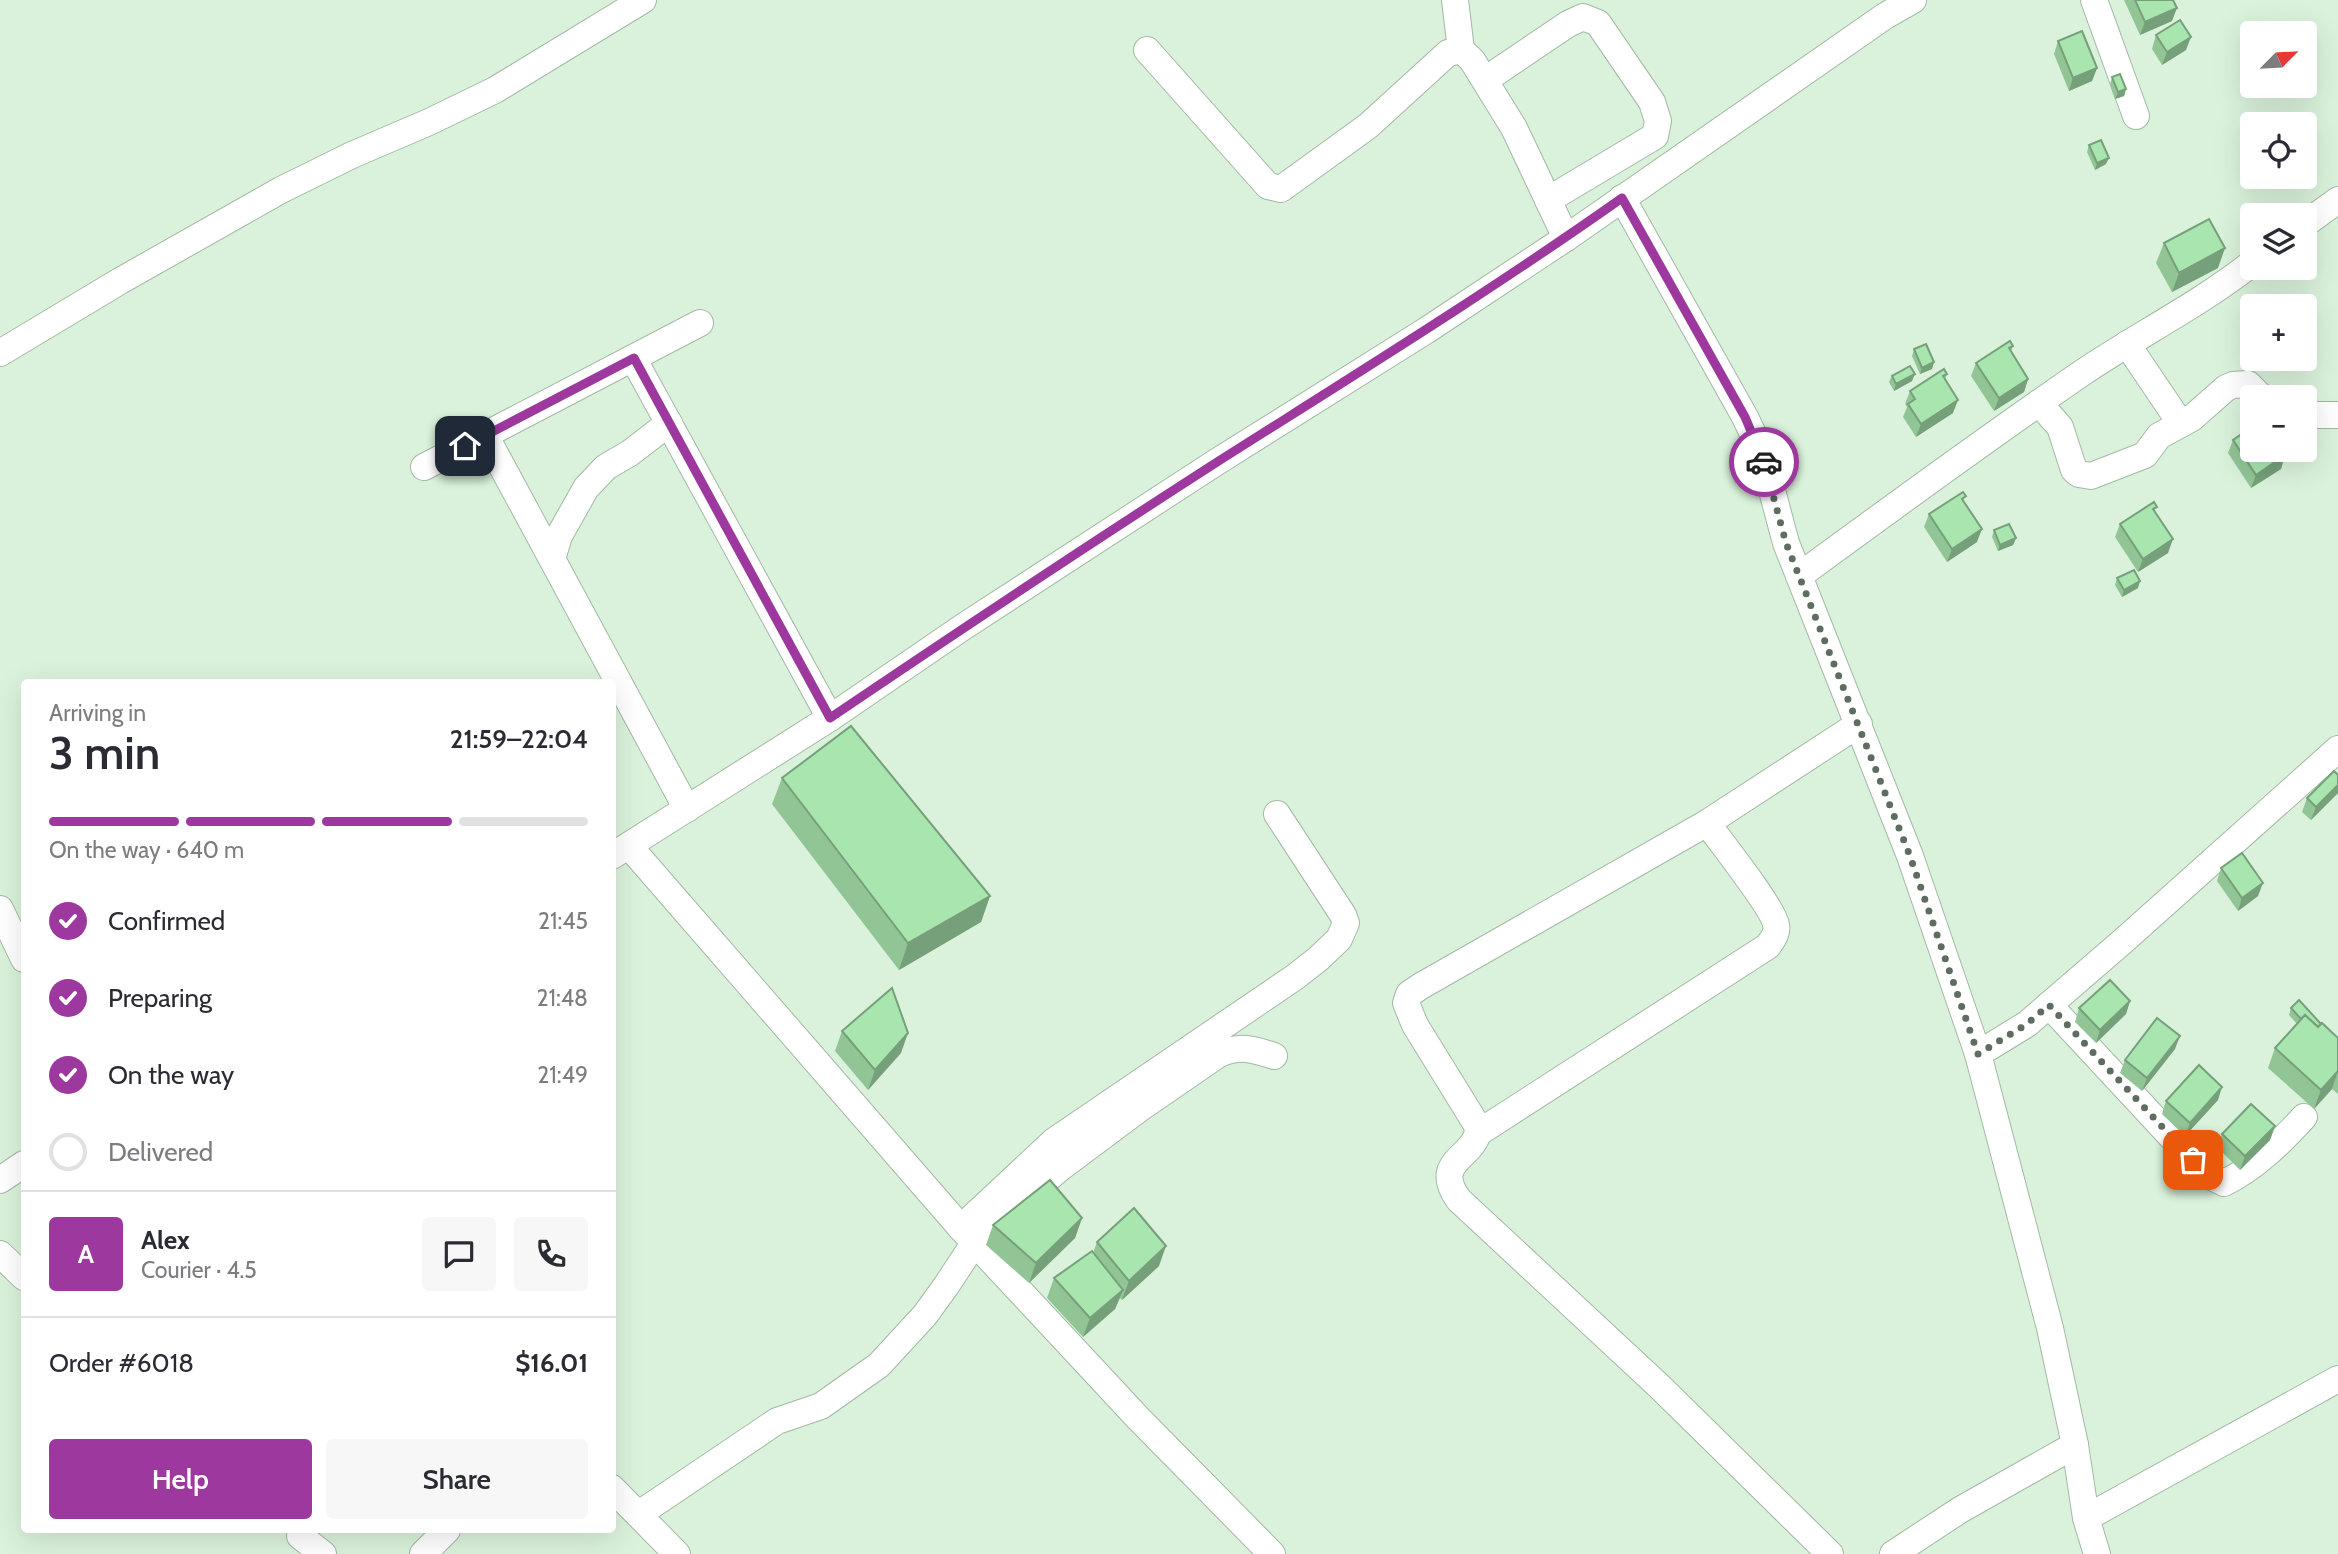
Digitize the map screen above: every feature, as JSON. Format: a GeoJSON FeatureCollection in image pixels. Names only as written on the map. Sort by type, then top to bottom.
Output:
{"type":"FeatureCollection","features":[{"type":"Feature","properties":{"kind":"street"},"geometry":{"type":"LineString","coordinates":[[0,353],[281,190],[495,90],[643,0]]}},
{"type":"Feature","properties":{"kind":"street"},"geometry":{"type":"LineString","coordinates":[[1455,0],[1461,50],[1472,60],[1514,128],[1566,238]]}},
{"type":"Feature","properties":{"kind":"street"},"geometry":{"type":"LineString","coordinates":[[1272,1554],[1138,1418],[968,1235],[621,851],[830,718],[1215,463],[1427,330],[1566,238],[1881,8],[1913,0]]}},
{"type":"Feature","properties":{"kind":"street"},"geometry":{"type":"LineString","coordinates":[[2095,0],[2136,116]]}},
{"type":"Feature","properties":{"kind":"street"},"geometry":{"type":"LineString","coordinates":[[1485,80],[1583,17],[1598,23],[1652,102],[1658,121],[1654,136],[1548,200]]}},
{"type":"Feature","properties":{"kind":"street"},"geometry":{"type":"LineString","coordinates":[[1147,50],[1268,186],[1281,189],[1368,127],[1448,53],[1461,50]]}},
{"type":"Feature","properties":{"kind":"street"},"geometry":{"type":"LineString","coordinates":[[1622,198],[1745,417],[1762,453],[1786,543],[1910,856],[1978,1054],[2047,1316],[2075,1445],[2086,1518],[2097,1554]]}},
{"type":"Feature","properties":{"kind":"street"},"geometry":{"type":"LineString","coordinates":[[2317,215],[2338,200]]}},
{"type":"Feature","properties":{"kind":"street"},"geometry":{"type":"LineString","coordinates":[[1800,576],[2039,403],[2127,344],[2208,296],[2240,272]]}},
{"type":"Feature","properties":{"kind":"street"},"geometry":{"type":"LineString","coordinates":[[424,467],[700,323]]}},
{"type":"Feature","properties":{"kind":"street"},"geometry":{"type":"LineString","coordinates":[[2127,344],[2181,424]]}},
{"type":"Feature","properties":{"kind":"street"},"geometry":{"type":"LineString","coordinates":[[634,358],[830,718]]}},
{"type":"Feature","properties":{"kind":"street"},"geometry":{"type":"LineString","coordinates":[[2039,403],[2060,427],[2074,470],[2084,476],[2091,476],[2145,455],[2159,436],[2206,408],[2226,388],[2249,385]]}},
{"type":"Feature","properties":{"kind":"street"},"geometry":{"type":"LineString","coordinates":[[2317,415],[2338,415]]}},
{"type":"Feature","properties":{"kind":"street"},"geometry":{"type":"LineString","coordinates":[[552,559],[559,536],[586,488],[606,467],[630,453],[669,422]]}},
{"type":"Feature","properties":{"kind":"street"},"geometry":{"type":"LineString","coordinates":[[485,435],[687,809]]}},
{"type":"Feature","properties":{"kind":"street"},"geometry":{"type":"LineString","coordinates":[[1478,1133],[1475,1121],[1409,1014],[1406,1003],[1409,994],[1707,822],[1859,724]]}},
{"type":"Feature","properties":{"kind":"street"},"geometry":{"type":"LineString","coordinates":[[1978,1054],[2027,1024],[2338,749]]}},
{"type":"Feature","properties":{"kind":"street"},"geometry":{"type":"LineString","coordinates":[[639,1514],[777,1421],[821,1406],[879,1365],[925,1315],[946,1286],[968,1235],[1055,1141],[1295,977],[1339,939],[1346,923],[1343,915],[1277,814]]}},
{"type":"Feature","properties":{"kind":"street"},"geometry":{"type":"LineString","coordinates":[[1707,822],[1768,908],[1777,925],[1775,935],[1768,946],[1478,1133],[1449,1171],[1453,1191],[1459,1200],[1659,1386],[1830,1554]]}},
{"type":"Feature","properties":{"kind":"street"},"geometry":{"type":"LineString","coordinates":[[0,909],[21,950]]}},
{"type":"Feature","properties":{"kind":"street"},"geometry":{"type":"LineString","coordinates":[[2049,1005],[2193,1160],[2218,1182],[2224,1183],[2239,1174],[2271,1150],[2304,1117]]}},
{"type":"Feature","properties":{"kind":"street"},"geometry":{"type":"LineString","coordinates":[[968,1235],[1139,1109],[1219,1054],[1231,1048],[1244,1047],[1274,1056]]}},
{"type":"Feature","properties":{"kind":"street"},"geometry":{"type":"LineString","coordinates":[[0,1180],[21,1166]]}},
{"type":"Feature","properties":{"kind":"street"},"geometry":{"type":"LineString","coordinates":[[0,1254],[21,1274]]}},
{"type":"Feature","properties":{"kind":"street"},"geometry":{"type":"LineString","coordinates":[[2086,1518],[2338,1379]]}},
{"type":"Feature","properties":{"kind":"street"},"geometry":{"type":"LineString","coordinates":[[1893,1554],[1960,1510],[2075,1445]]}},
{"type":"Feature","properties":{"kind":"street"},"geometry":{"type":"LineString","coordinates":[[616,1492],[677,1554]]}},
{"type":"Feature","properties":{"kind":"street"},"geometry":{"type":"LineString","coordinates":[[424,1554],[444,1533]]}},
{"type":"Feature","properties":{"kind":"street"},"geometry":{"type":"LineString","coordinates":[[298,1540],[323,1554]]}},
{"type":"Feature","properties":{"kind":"building"},"geometry":{"type":"Polygon","coordinates":[[[2135,0],[2173,0],[2177,8],[2145,22],[2135,0]]]}},
{"type":"Feature","properties":{"kind":"building"},"geometry":{"type":"Polygon","coordinates":[[[2180,20],[2191,37],[2167,52],[2156,35],[2180,20]]]}},
{"type":"Feature","properties":{"kind":"building"},"geometry":{"type":"Polygon","coordinates":[[[2082,31],[2097,68],[2073,78],[2058,41],[2082,31]]]}},
{"type":"Feature","properties":{"kind":"building"},"geometry":{"type":"Polygon","coordinates":[[[2120,74],[2126,89],[2118,92],[2112,77],[2120,74]]]}},
{"type":"Feature","properties":{"kind":"building"},"geometry":{"type":"Polygon","coordinates":[[[2101,140],[2109,158],[2097,163],[2089,145],[2101,140]]]}},
{"type":"Feature","properties":{"kind":"building"},"geometry":{"type":"Polygon","coordinates":[[[2209,219],[2225,248],[2179,273],[2164,243],[2209,219]]]}},
{"type":"Feature","properties":{"kind":"building"},"geometry":{"type":"Polygon","coordinates":[[[2010,341],[2013,346],[2009,348],[2028,379],[1999,398],[1976,363],[2010,341]]]}},
{"type":"Feature","properties":{"kind":"building"},"geometry":{"type":"Polygon","coordinates":[[[1926,344],[1934,362],[1922,368],[1914,349],[1926,344]]]}},
{"type":"Feature","properties":{"kind":"building"},"geometry":{"type":"Polygon","coordinates":[[[1910,366],[1915,374],[1896,384],[1892,376],[1910,366]]]}},
{"type":"Feature","properties":{"kind":"building"},"geometry":{"type":"Polygon","coordinates":[[[1944,369],[1947,374],[1943,376],[1958,400],[1921,424],[1908,404],[1915,399],[1910,391],[1944,369]]]}},
{"type":"Feature","properties":{"kind":"building"},"geometry":{"type":"Polygon","coordinates":[[[2240,435],[2240,451],[2233,440],[2240,435]]]}},
{"type":"Feature","properties":{"kind":"building"},"geometry":{"type":"Polygon","coordinates":[[[2247,462],[2275,462],[2256,475],[2247,462]]]}},
{"type":"Feature","properties":{"kind":"building"},"geometry":{"type":"Polygon","coordinates":[[[1963,492],[1966,496],[1962,499],[1982,529],[1952,549],[1929,514],[1963,492]]]}},
{"type":"Feature","properties":{"kind":"building"},"geometry":{"type":"Polygon","coordinates":[[[2154,502],[2157,507],[2153,509],[2173,539],[2143,559],[2120,524],[2154,502]]]}},
{"type":"Feature","properties":{"kind":"building"},"geometry":{"type":"Polygon","coordinates":[[[2009,524],[2016,538],[2000,545],[1994,530],[2009,524]]]}},
{"type":"Feature","properties":{"kind":"building"},"geometry":{"type":"Polygon","coordinates":[[[2134,570],[2140,581],[2124,590],[2117,578],[2134,570]]]}},
{"type":"Feature","properties":{"kind":"building"},"geometry":{"type":"Polygon","coordinates":[[[851,726],[990,896],[908,943],[782,778],[851,726]]]}},
{"type":"Feature","properties":{"kind":"building"},"geometry":{"type":"Polygon","coordinates":[[[2334,771],[2338,775],[2338,785],[2316,807],[2307,798],[2334,771]]]}},
{"type":"Feature","properties":{"kind":"building"},"geometry":{"type":"Polygon","coordinates":[[[2242,853],[2263,883],[2242,898],[2221,868],[2242,853]]]}},
{"type":"Feature","properties":{"kind":"building"},"geometry":{"type":"Polygon","coordinates":[[[2110,980],[2130,1001],[2100,1030],[2079,1008],[2110,980]]]}},
{"type":"Feature","properties":{"kind":"building"},"geometry":{"type":"Polygon","coordinates":[[[892,988],[908,1033],[875,1070],[842,1031],[892,988]]]}},
{"type":"Feature","properties":{"kind":"building"},"geometry":{"type":"Polygon","coordinates":[[[2299,1000],[2321,1024],[2318,1027],[2305,1015],[2301,1019],[2291,1008],[2299,1000]]]}},
{"type":"Feature","properties":{"kind":"building"},"geometry":{"type":"Polygon","coordinates":[[[2305,1015],[2318,1027],[2322,1023],[2338,1038],[2338,1071],[2321,1090],[2275,1048],[2305,1015]]]}},
{"type":"Feature","properties":{"kind":"building"},"geometry":{"type":"Polygon","coordinates":[[[2157,1018],[2180,1036],[2147,1078],[2125,1060],[2157,1018]]]}},
{"type":"Feature","properties":{"kind":"building"},"geometry":{"type":"Polygon","coordinates":[[[2199,1065],[2222,1087],[2190,1123],[2166,1101],[2199,1065]]]}},
{"type":"Feature","properties":{"kind":"building"},"geometry":{"type":"Polygon","coordinates":[[[2251,1104],[2275,1126],[2245,1156],[2222,1134],[2251,1104]]]}},
{"type":"Feature","properties":{"kind":"building"},"geometry":{"type":"Polygon","coordinates":[[[1050,1180],[1082,1218],[1036,1263],[993,1225],[1050,1180]]]}},
{"type":"Feature","properties":{"kind":"building"},"geometry":{"type":"Polygon","coordinates":[[[1134,1208],[1166,1246],[1129,1281],[1097,1242],[1134,1208]]]}},
{"type":"Feature","properties":{"kind":"building"},"geometry":{"type":"Polygon","coordinates":[[[1092,1251],[1123,1290],[1090,1318],[1054,1278],[1092,1251]]]}},
{"type":"Feature","properties":{"kind":"way so far"},"geometry":{"type":"LineString","coordinates":[[1764,462],[1786,543],[1910,856],[1978,1054],[2027,1024],[2049,1005],[2193,1160]]}},
{"type":"Feature","properties":{"kind":"route"},"geometry":{"type":"LineString","coordinates":[[465,446],[634,358],[830,718],[963,627],[1192,478],[1427,330],[1622,198],[1745,417],[1764,462]]}}]}
